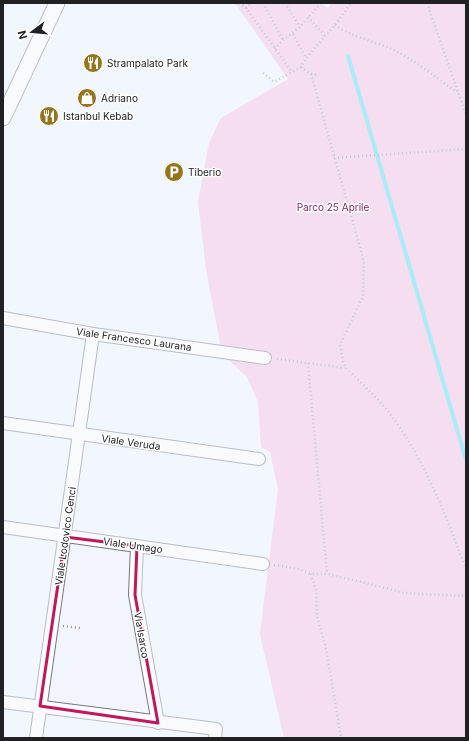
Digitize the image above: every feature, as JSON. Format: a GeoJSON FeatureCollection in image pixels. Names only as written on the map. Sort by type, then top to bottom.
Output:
{"type":"FeatureCollection","features":[{"type":"Feature","properties":{"kind":"street"},"geometry":{"type":"LineString","coordinates":[[3,118],[57,3]]}},
{"type":"Feature","properties":{"kind":"street","name":"Viale Francesco Laurana"},"geometry":{"type":"LineString","coordinates":[[3,318],[93,334],[265,358]]}},
{"type":"Feature","properties":{"kind":"street","name":"Viale Lodovico Cenci"},"geometry":{"type":"LineString","coordinates":[[36,738],[80,435],[93,334]]}},
{"type":"Feature","properties":{"kind":"street","name":"Viale Veruda"},"geometry":{"type":"LineString","coordinates":[[3,423],[260,460]]}},
{"type":"Feature","properties":{"kind":"street","name":"Viale Umago"},"geometry":{"type":"LineString","coordinates":[[3,527],[262,564]]}},
{"type":"Feature","properties":{"kind":"street","name":"Via Isarco"},"geometry":{"type":"LineString","coordinates":[[136,546],[134,595],[158,722]]}},
{"type":"Feature","properties":{"kind":"street"},"geometry":{"type":"LineString","coordinates":[[3,702],[158,722],[215,734]]}},
{"type":"Feature","properties":{"kind":"path"},"geometry":{"type":"LineString","coordinates":[[239,3],[246,8],[292,72]]}},
{"type":"Feature","properties":{"kind":"path"},"geometry":{"type":"LineString","coordinates":[[246,8],[251,3]]}},
{"type":"Feature","properties":{"kind":"path"},"geometry":{"type":"LineString","coordinates":[[263,3],[283,40]]}},
{"type":"Feature","properties":{"kind":"path"},"geometry":{"type":"LineString","coordinates":[[285,3],[300,27]]}},
{"type":"Feature","properties":{"kind":"path"},"geometry":{"type":"LineString","coordinates":[[263,73],[274,82],[301,68],[306,58],[335,25],[351,3]]}},
{"type":"Feature","properties":{"kind":"path"},"geometry":{"type":"LineString","coordinates":[[427,3],[441,39],[457,92],[466,115]]}},
{"type":"Feature","properties":{"kind":"path"},"geometry":{"type":"LineString","coordinates":[[276,49],[283,40],[293,34],[300,27],[319,5]]}},
{"type":"Feature","properties":{"kind":"path"},"geometry":{"type":"LineString","coordinates":[[308,17],[325,36]]}},
{"type":"Feature","properties":{"kind":"path"},"geometry":{"type":"LineString","coordinates":[[335,25],[346,33],[364,37],[394,50],[457,92]]}},
{"type":"Feature","properties":{"kind":"path"},"geometry":{"type":"LineString","coordinates":[[293,34],[306,58]]}},
{"type":"Feature","properties":{"kind":"path"},"geometry":{"type":"LineString","coordinates":[[301,68],[311,74],[319,75]]}},
{"type":"Feature","properties":{"kind":"path"},"geometry":{"type":"LineString","coordinates":[[311,74],[364,262],[362,296],[340,345],[346,368],[386,409],[420,460],[466,569]]}},
{"type":"Feature","properties":{"kind":"path"},"geometry":{"type":"LineString","coordinates":[[334,158],[466,149]]}},
{"type":"Feature","properties":{"kind":"path"},"geometry":{"type":"LineString","coordinates":[[265,358],[346,368]]}},
{"type":"Feature","properties":{"kind":"path"},"geometry":{"type":"LineString","coordinates":[[308,363],[327,574]]}},
{"type":"Feature","properties":{"kind":"path"},"geometry":{"type":"LineString","coordinates":[[262,564],[299,569],[311,574],[327,574],[404,593],[466,596]]}},
{"type":"Feature","properties":{"kind":"path"},"geometry":{"type":"LineString","coordinates":[[311,574],[316,590],[317,618],[326,648],[341,738]]}},
{"type":"Feature","properties":{"kind":"path"},"geometry":{"type":"LineString","coordinates":[[57,626],[80,628]]}},
{"type":"Feature","properties":{"kind":"highlighted area"},"geometry":{"type":"Polygon","coordinates":[[[65,537],[137,546],[135,595],[158,723],[40,706],[65,537]]]}},
{"type":"Feature","properties":{"kind":"green space","name":"Parco 25 Aprile"},"geometry":{"type":"Polygon","coordinates":[[[235,3],[320,3],[328,8],[332,3],[466,3],[466,738],[284,738],[260,634],[278,489],[270,452],[261,447],[258,402],[247,377],[222,354],[206,269],[198,202],[209,143],[221,118],[288,79],[235,3]]]}},
{"type":"Feature","properties":{"kind":"waterway"},"geometry":{"type":"LineString","coordinates":[[348,56],[466,460]]}},
{"type":"Feature","properties":{"kind":"place","name":"Strampalato Park"},"geometry":{"type":"Point","coordinates":[93,63]}},
{"type":"Feature","properties":{"kind":"place","name":"Adriano"},"geometry":{"type":"Point","coordinates":[87,98]}},
{"type":"Feature","properties":{"kind":"place","name":"Istanbul Kebab"},"geometry":{"type":"Point","coordinates":[49,116]}},
{"type":"Feature","properties":{"kind":"place","name":"Tiberio"},"geometry":{"type":"Point","coordinates":[174,172]}}]}
